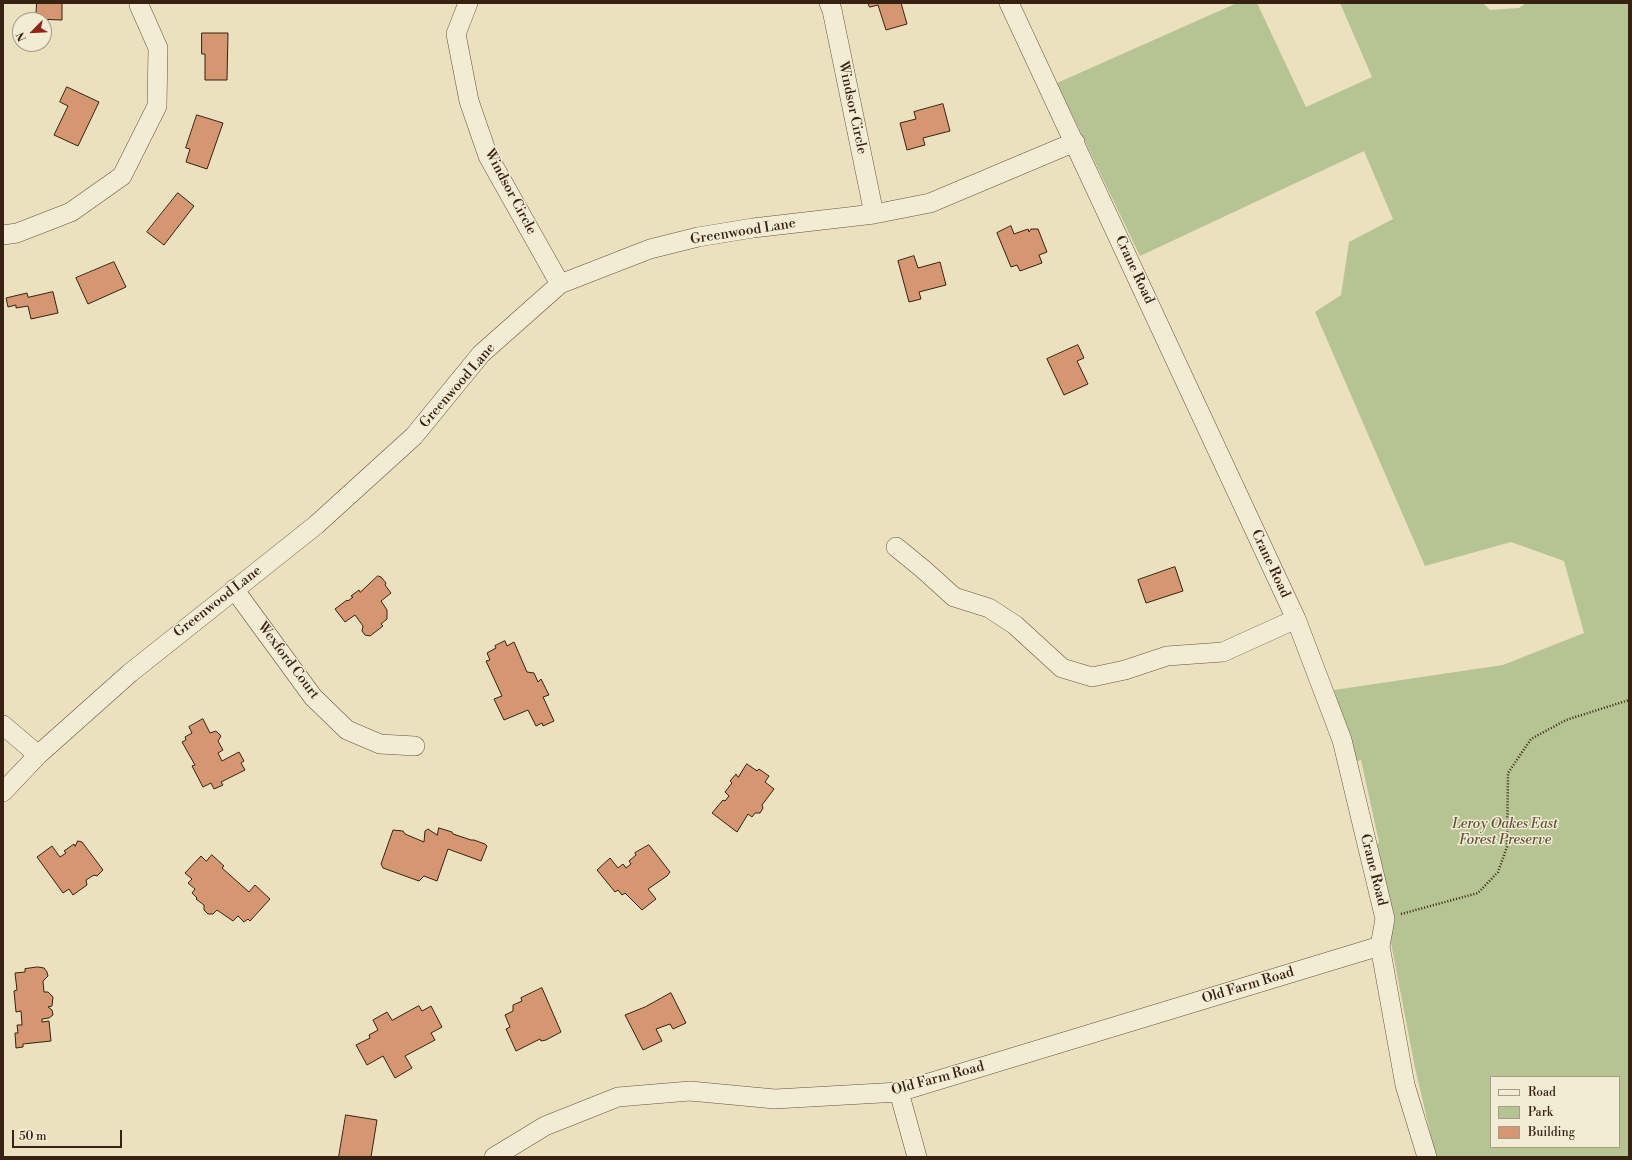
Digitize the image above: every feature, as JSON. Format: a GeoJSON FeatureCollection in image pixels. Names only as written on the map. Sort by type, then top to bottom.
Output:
{"type":"FeatureCollection","features":[{"type":"Feature","properties":{"kind":"street","name":"Windsor Circle"},"geometry":{"type":"LineString","coordinates":[[468,3],[456,34],[469,101],[488,156],[560,284]]}},
{"type":"Feature","properties":{"kind":"street","name":"Windsor Circle"},"geometry":{"type":"LineString","coordinates":[[829,3],[832,10],[874,214]]}},
{"type":"Feature","properties":{"kind":"street","name":"Crane Road"},"geometry":{"type":"LineString","coordinates":[[1012,4],[1296,619],[1342,740],[1385,919],[1380,946],[1405,1085],[1427,1157]]}},
{"type":"Feature","properties":{"kind":"street"},"geometry":{"type":"LineString","coordinates":[[3,236],[17,233],[71,212],[122,176],[157,106],[158,48],[139,5]]}},
{"type":"Feature","properties":{"kind":"street","name":"Greenwood Lane"},"geometry":{"type":"LineString","coordinates":[[3,792],[38,755],[130,673],[234,588],[316,524],[414,436],[481,354],[560,284],[650,249],[698,237],[753,228],[874,214],[930,203],[1075,142]]}},
{"type":"Feature","properties":{"kind":"street"},"geometry":{"type":"LineString","coordinates":[[896,547],[924,569],[954,597],[989,608],[1014,625],[1062,668],[1092,677],[1125,670],[1167,656],[1222,652],[1296,619]]}},
{"type":"Feature","properties":{"kind":"street","name":"Wexford Court"},"geometry":{"type":"LineString","coordinates":[[234,588],[313,697],[347,730],[380,744],[415,746]]}},
{"type":"Feature","properties":{"kind":"street"},"geometry":{"type":"LineString","coordinates":[[3,725],[38,755]]}},
{"type":"Feature","properties":{"kind":"street","name":"Old Farm Road"},"geometry":{"type":"LineString","coordinates":[[494,1157],[545,1126],[618,1096],[690,1091],[775,1099],[900,1092],[1380,946]]}},
{"type":"Feature","properties":{"kind":"street"},"geometry":{"type":"LineString","coordinates":[[900,1092],[917,1157]]}},
{"type":"Feature","properties":{"kind":"path"},"geometry":{"type":"LineString","coordinates":[[1385,919],[1478,893],[1498,872],[1507,847],[1508,773],[1531,739],[1566,720],[1629,700]]}},
{"type":"Feature","properties":{"kind":"green space","name":"Leroy Oakes East Forest Preserve"},"geometry":{"type":"Polygon","coordinates":[[[1237,3],[1257,3],[1306,107],[1372,77],[1340,3],[1483,3],[1490,10],[1519,8],[1526,3],[1629,3],[1629,1157],[1436,1157],[1415,1068],[1373,849],[1379,842],[1361,760],[1357,761],[1334,690],[1503,665],[1584,633],[1564,561],[1511,542],[1425,566],[1315,312],[1341,295],[1349,242],[1393,219],[1364,151],[1140,256],[1057,83],[1237,3]]]}},
{"type":"Feature","properties":{"kind":"building"},"geometry":{"type":"Polygon","coordinates":[[[37,3],[62,3],[62,20],[52,20],[52,12],[36,12],[37,3]]]}},
{"type":"Feature","properties":{"kind":"building"},"geometry":{"type":"Polygon","coordinates":[[[868,3],[901,3],[907,24],[886,30],[878,5],[870,7],[868,3]]]}},
{"type":"Feature","properties":{"kind":"building"},"geometry":{"type":"Polygon","coordinates":[[[202,33],[228,33],[227,80],[205,80],[205,54],[202,54],[202,33]]]}},
{"type":"Feature","properties":{"kind":"building"},"geometry":{"type":"Polygon","coordinates":[[[67,87],[99,102],[78,146],[54,135],[68,106],[60,102],[67,87]]]}},
{"type":"Feature","properties":{"kind":"building"},"geometry":{"type":"Polygon","coordinates":[[[943,104],[950,131],[923,138],[925,145],[907,150],[900,123],[916,119],[914,112],[943,104]]]}},
{"type":"Feature","properties":{"kind":"building"},"geometry":{"type":"Polygon","coordinates":[[[197,115],[223,123],[207,169],[186,162],[190,149],[186,148],[197,115]]]}},
{"type":"Feature","properties":{"kind":"building"},"geometry":{"type":"Polygon","coordinates":[[[178,193],[194,206],[164,245],[147,232],[178,193]]]}},
{"type":"Feature","properties":{"kind":"building"},"geometry":{"type":"Polygon","coordinates":[[[1011,226],[1014,234],[1028,229],[1029,232],[1031,229],[1038,229],[1047,252],[1039,255],[1042,263],[1020,271],[1017,265],[1011,267],[997,233],[1011,226]]]}},
{"type":"Feature","properties":{"kind":"building"},"geometry":{"type":"Polygon","coordinates":[[[914,256],[918,268],[940,262],[946,285],[919,292],[921,299],[909,302],[898,261],[914,256]]]}},
{"type":"Feature","properties":{"kind":"building"},"geometry":{"type":"Polygon","coordinates":[[[114,262],[126,287],[88,304],[76,278],[114,262]]]}},
{"type":"Feature","properties":{"kind":"building"},"geometry":{"type":"Polygon","coordinates":[[[53,292],[58,313],[31,319],[28,306],[16,308],[16,305],[8,307],[6,298],[27,293],[28,297],[53,292]]]}},
{"type":"Feature","properties":{"kind":"building"},"geometry":{"type":"Polygon","coordinates":[[[1078,345],[1084,358],[1077,361],[1088,384],[1064,395],[1047,359],[1078,345]]]}},
{"type":"Feature","properties":{"kind":"building"},"geometry":{"type":"Polygon","coordinates":[[[1175,567],[1183,591],[1146,603],[1138,580],[1175,567]]]}},
{"type":"Feature","properties":{"kind":"building"},"geometry":{"type":"Polygon","coordinates":[[[378,576],[381,577],[386,583],[385,585],[391,593],[381,601],[387,610],[387,619],[381,624],[383,626],[370,636],[365,635],[362,631],[363,626],[355,615],[345,622],[335,609],[347,600],[348,601],[353,597],[351,596],[359,590],[360,592],[378,576]]]}},
{"type":"Feature","properties":{"kind":"building"},"geometry":{"type":"Polygon","coordinates":[[[505,641],[507,646],[514,642],[527,672],[534,673],[538,682],[541,679],[549,695],[543,697],[554,721],[543,726],[542,723],[536,726],[528,710],[504,720],[494,699],[502,696],[486,661],[490,660],[487,653],[496,648],[495,646],[505,641]]]}},
{"type":"Feature","properties":{"kind":"building"},"geometry":{"type":"Polygon","coordinates":[[[203,719],[210,733],[216,731],[221,736],[218,741],[223,750],[218,753],[222,761],[239,752],[244,761],[241,763],[245,770],[221,782],[223,785],[214,789],[211,783],[203,787],[192,766],[195,765],[182,742],[186,740],[185,737],[192,733],[189,727],[203,719]]]}},
{"type":"Feature","properties":{"kind":"building"},"geometry":{"type":"Polygon","coordinates":[[[747,764],[757,771],[759,769],[769,776],[765,782],[774,789],[762,805],[763,808],[760,813],[755,813],[752,817],[748,814],[737,832],[712,813],[723,800],[725,801],[729,796],[725,792],[732,783],[730,781],[736,774],[738,777],[747,764]]]}},
{"type":"Feature","properties":{"kind":"building"},"geometry":{"type":"Polygon","coordinates":[[[439,828],[485,844],[487,846],[481,861],[448,849],[437,881],[424,876],[419,881],[383,868],[381,864],[393,830],[403,831],[405,834],[424,842],[425,831],[428,829],[437,835],[439,828]]]}},
{"type":"Feature","properties":{"kind":"building"},"geometry":{"type":"Polygon","coordinates":[[[78,841],[82,842],[103,870],[97,876],[94,875],[86,880],[87,885],[73,895],[69,889],[63,893],[37,857],[52,846],[60,857],[66,853],[64,851],[74,844],[75,846],[78,841]]]}},
{"type":"Feature","properties":{"kind":"building"},"geometry":{"type":"Polygon","coordinates":[[[649,845],[670,872],[667,876],[648,889],[656,899],[642,910],[625,893],[622,895],[618,890],[615,892],[597,870],[610,858],[618,868],[623,864],[626,868],[631,864],[629,861],[636,855],[635,853],[649,845]]]}},
{"type":"Feature","properties":{"kind":"building"},"geometry":{"type":"Polygon","coordinates":[[[212,855],[224,866],[222,868],[249,892],[255,885],[270,899],[250,921],[248,919],[244,922],[238,916],[233,921],[217,910],[213,914],[208,914],[204,910],[204,905],[196,899],[197,898],[192,893],[195,889],[188,883],[192,879],[185,873],[201,856],[206,861],[212,855]]]}},
{"type":"Feature","properties":{"kind":"building"},"geometry":{"type":"Polygon","coordinates":[[[38,967],[44,968],[48,976],[43,981],[44,992],[48,992],[53,997],[52,1006],[48,1007],[52,1010],[53,1015],[49,1018],[42,1019],[42,1022],[49,1021],[51,1041],[23,1044],[23,1047],[16,1048],[15,1033],[18,1033],[17,1025],[22,1025],[21,1011],[16,1012],[14,991],[17,990],[15,973],[25,972],[25,969],[38,967]]]}},
{"type":"Feature","properties":{"kind":"building"},"geometry":{"type":"Polygon","coordinates":[[[542,988],[561,1032],[546,1040],[541,1041],[540,1039],[516,1051],[506,1029],[510,1027],[505,1015],[513,1011],[513,1005],[522,1001],[521,998],[542,988]]]}},
{"type":"Feature","properties":{"kind":"building"},"geometry":{"type":"Polygon","coordinates":[[[671,993],[686,1023],[673,1029],[670,1024],[656,1029],[662,1041],[643,1050],[625,1015],[645,1007],[671,993]]]}},
{"type":"Feature","properties":{"kind":"building"},"geometry":{"type":"Polygon","coordinates":[[[419,1006],[422,1011],[431,1006],[442,1027],[431,1033],[435,1040],[405,1056],[412,1068],[395,1078],[383,1056],[367,1065],[356,1045],[370,1038],[369,1035],[378,1030],[373,1020],[387,1012],[392,1020],[419,1006]]]}},
{"type":"Feature","properties":{"kind":"building"},"geometry":{"type":"Polygon","coordinates":[[[346,1115],[377,1120],[371,1157],[339,1157],[346,1115]]]}}]}
